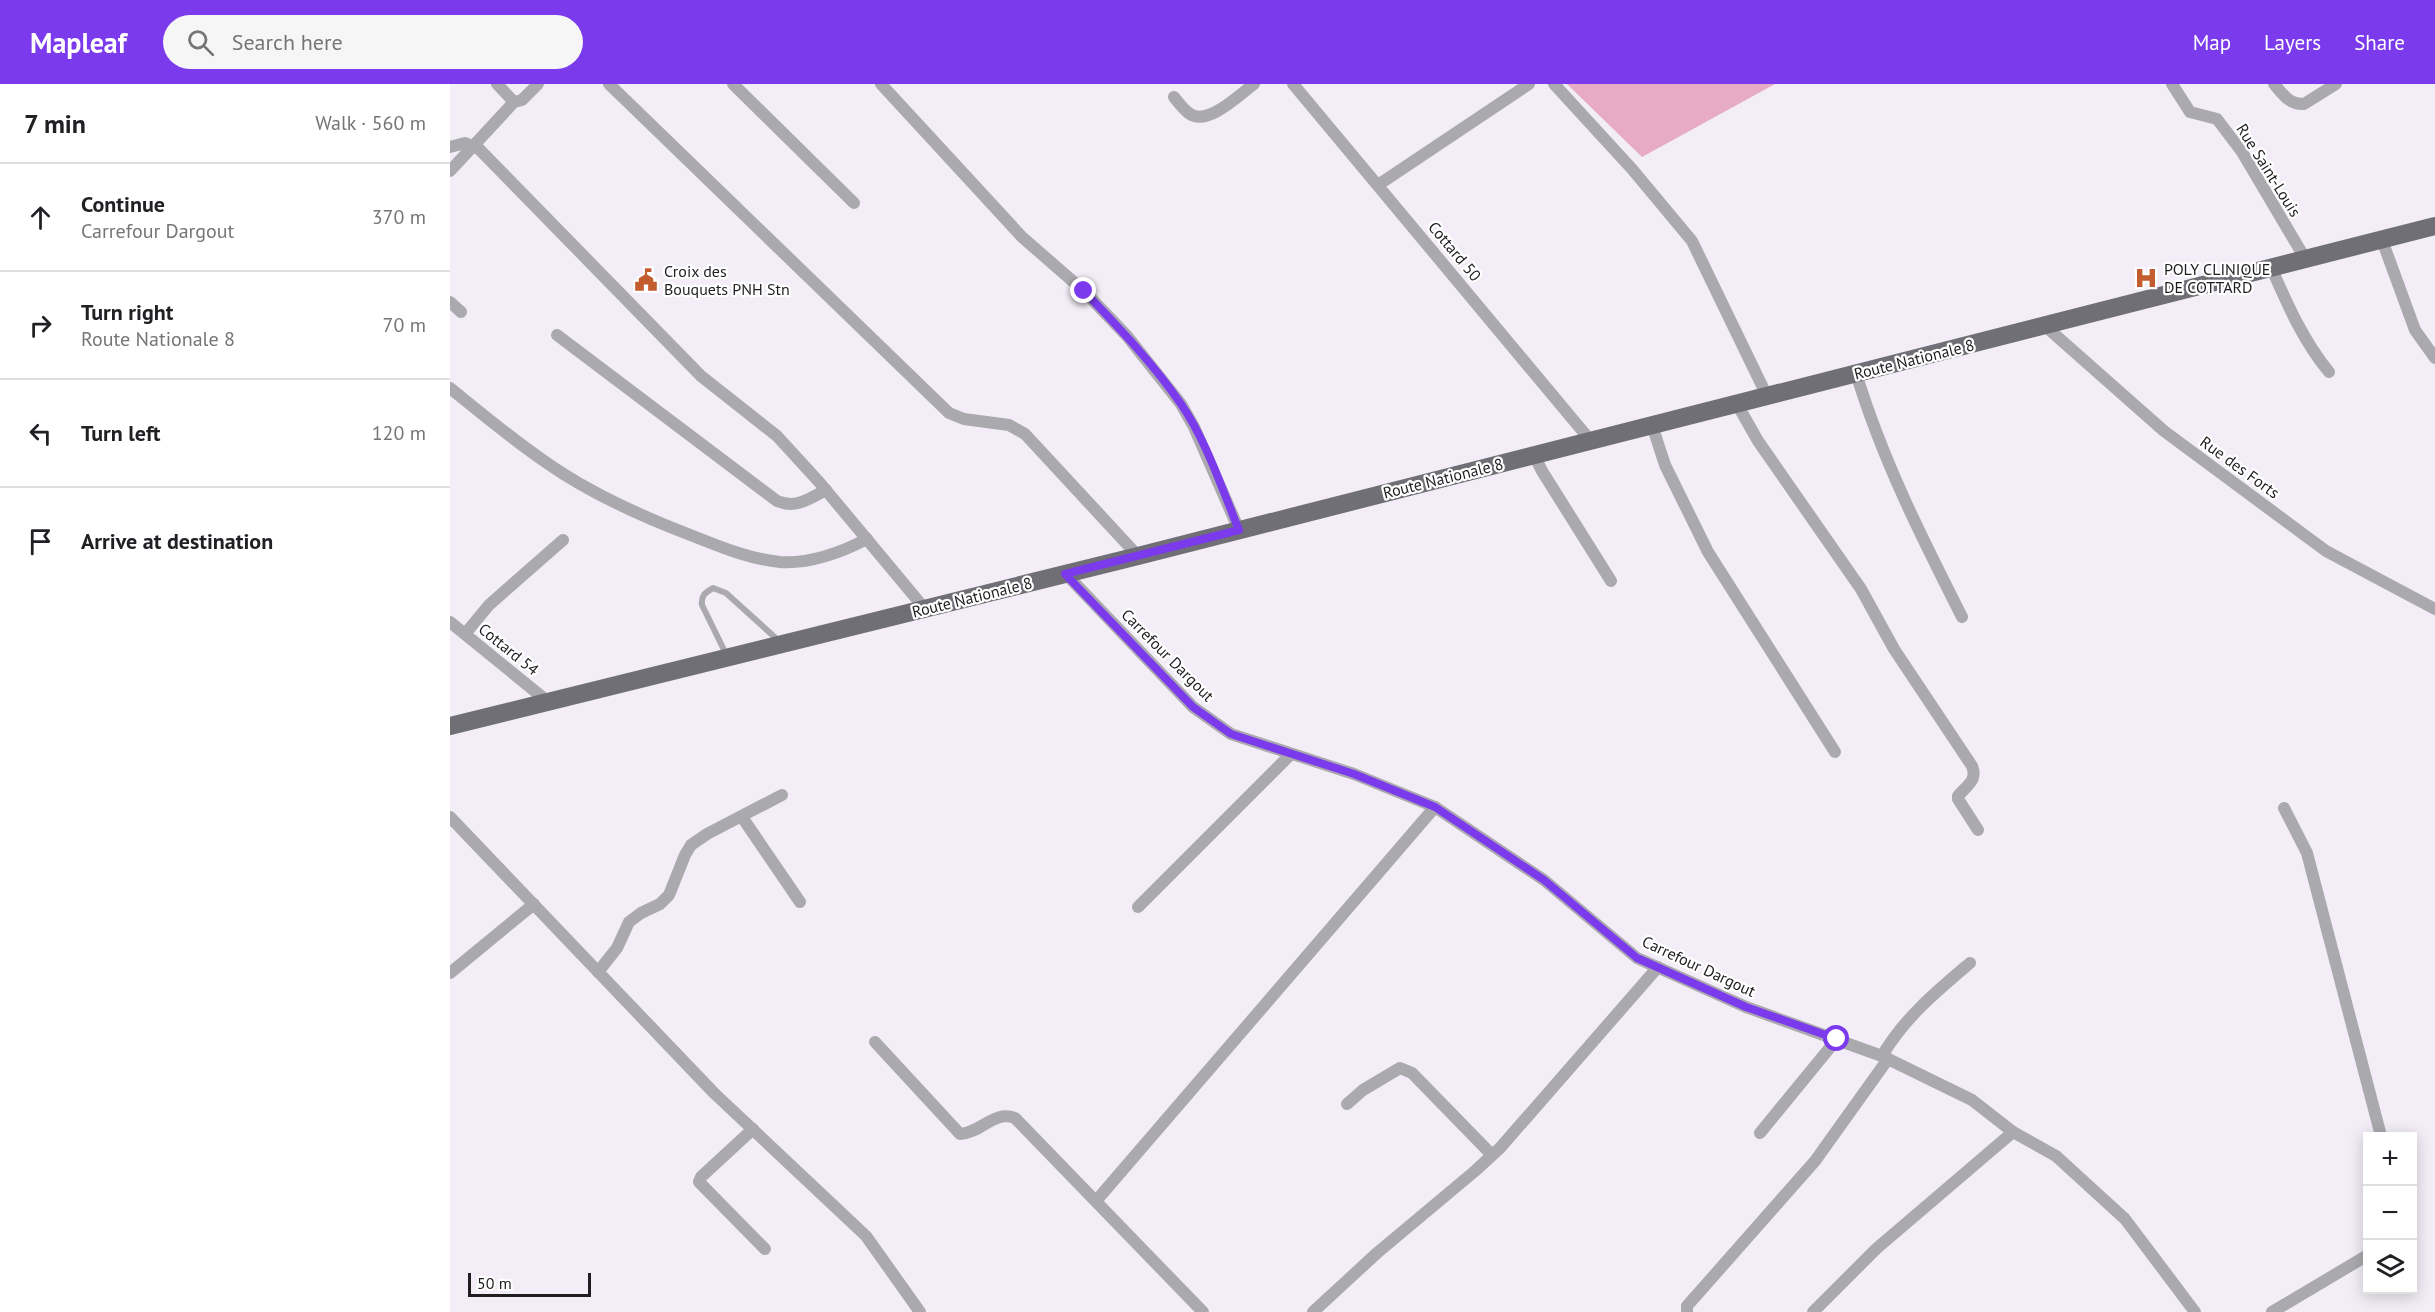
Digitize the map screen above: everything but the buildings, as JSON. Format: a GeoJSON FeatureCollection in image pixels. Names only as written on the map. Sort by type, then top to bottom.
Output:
{"type":"FeatureCollection","features":[{"type":"Feature","properties":{"kind":"main road","name":"Route Nationale 8"},"geometry":{"type":"LineString","coordinates":[[450,726],[1138,556],[2435,226]]}},
{"type":"Feature","properties":{"kind":"street"},"geometry":{"type":"LineString","coordinates":[[497,84],[514,102]]}},
{"type":"Feature","properties":{"kind":"street"},"geometry":{"type":"LineString","coordinates":[[450,171],[514,102],[522,100],[538,84]]}},
{"type":"Feature","properties":{"kind":"street"},"geometry":{"type":"LineString","coordinates":[[609,84],[949,413],[964,419],[1009,425],[1025,434],[1138,556]]}},
{"type":"Feature","properties":{"kind":"street"},"geometry":{"type":"LineString","coordinates":[[733,84],[854,203]]}},
{"type":"Feature","properties":{"kind":"street"},"geometry":{"type":"LineString","coordinates":[[881,84],[1022,237],[1084,291],[1127,336],[1181,404],[1190,419],[1239,530]]}},
{"type":"Feature","properties":{"kind":"street"},"geometry":{"type":"LineString","coordinates":[[1174,97],[1189,114],[1200,118],[1213,114],[1254,84]]}},
{"type":"Feature","properties":{"kind":"street","name":"Cottard 50"},"geometry":{"type":"LineString","coordinates":[[1293,84],[1590,440]]}},
{"type":"Feature","properties":{"kind":"street"},"geometry":{"type":"LineString","coordinates":[[1378,185],[1528,84]]}},
{"type":"Feature","properties":{"kind":"street"},"geometry":{"type":"LineString","coordinates":[[1554,84],[1632,169],[1692,241],[1767,396]]}},
{"type":"Feature","properties":{"kind":"street","name":"Rue Saint-Louis"},"geometry":{"type":"LineString","coordinates":[[2172,84],[2190,112],[2217,119],[2242,152],[2306,260]]}},
{"type":"Feature","properties":{"kind":"street"},"geometry":{"type":"LineString","coordinates":[[2274,84],[2288,101],[2299,105],[2336,84]]}},
{"type":"Feature","properties":{"kind":"street"},"geometry":{"type":"LineString","coordinates":[[450,147],[465,143],[479,149],[702,376],[777,436],[826,490],[925,609]]}},
{"type":"Feature","properties":{"kind":"street"},"geometry":{"type":"LineString","coordinates":[[2382,240],[2415,330],[2435,358]]}},
{"type":"Feature","properties":{"kind":"street"},"geometry":{"type":"LineString","coordinates":[[2272,269],[2287,304],[2318,358],[2329,372]]}},
{"type":"Feature","properties":{"kind":"street"},"geometry":{"type":"LineString","coordinates":[[450,302],[461,312]]}},
{"type":"Feature","properties":{"kind":"street","name":"Rue des Forts"},"geometry":{"type":"LineString","coordinates":[[2044,325],[2164,431],[2326,551],[2435,609]]}},
{"type":"Feature","properties":{"kind":"street"},"geometry":{"type":"LineString","coordinates":[[557,335],[777,501],[787,505],[798,505],[826,490]]}},
{"type":"Feature","properties":{"kind":"street"},"geometry":{"type":"LineString","coordinates":[[1856,373],[1869,417],[1892,471],[1962,617]]}},
{"type":"Feature","properties":{"kind":"street"},"geometry":{"type":"LineString","coordinates":[[450,388],[507,434],[574,480],[680,531],[739,554],[781,562],[814,560],[838,553],[867,539]]}},
{"type":"Feature","properties":{"kind":"street"},"geometry":{"type":"LineString","coordinates":[[1737,404],[1758,441],[1861,590],[1894,649],[1972,766],[1974,777],[1960,793],[1959,799],[1978,830]]}},
{"type":"Feature","properties":{"kind":"street"},"geometry":{"type":"LineString","coordinates":[[1652,425],[1665,465],[1708,552],[1836,752]]}},
{"type":"Feature","properties":{"kind":"street"},"geometry":{"type":"LineString","coordinates":[[1534,455],[1611,581]]}},
{"type":"Feature","properties":{"kind":"street"},"geometry":{"type":"LineString","coordinates":[[465,634],[489,605],[563,540]]}},
{"type":"Feature","properties":{"kind":"street","name":"Carrefour Dargout"},"geometry":{"type":"LineString","coordinates":[[1065,574],[1193,707],[1231,734],[1354,774],[1435,807],[1544,880],[1637,958],[1746,1007],[1885,1057],[1972,1100],[2013,1132],[2056,1156],[2125,1219],[2195,1312]]}},
{"type":"Feature","properties":{"kind":"street","name":"Cottard 54"},"geometry":{"type":"LineString","coordinates":[[450,622],[547,701]]}},
{"type":"Feature","properties":{"kind":"street"},"geometry":{"type":"LineString","coordinates":[[1138,907],[1291,754]]}},
{"type":"Feature","properties":{"kind":"street"},"geometry":{"type":"LineString","coordinates":[[598,972],[617,948],[629,922],[640,913],[660,904],[669,895],[691,845],[707,834],[782,795]]}},
{"type":"Feature","properties":{"kind":"street"},"geometry":{"type":"LineString","coordinates":[[1096,1201],[1435,807]]}},
{"type":"Feature","properties":{"kind":"street"},"geometry":{"type":"LineString","coordinates":[[2284,808],[2307,854],[2380,1132]]}},
{"type":"Feature","properties":{"kind":"street"},"geometry":{"type":"LineString","coordinates":[[450,817],[714,1093],[866,1236],[920,1312]]}},
{"type":"Feature","properties":{"kind":"street"},"geometry":{"type":"LineString","coordinates":[[742,817],[800,902]]}},
{"type":"Feature","properties":{"kind":"street"},"geometry":{"type":"LineString","coordinates":[[450,973],[534,904]]}},
{"type":"Feature","properties":{"kind":"street"},"geometry":{"type":"LineString","coordinates":[[1687,1312],[1687,1306],[1815,1161],[1885,1057],[1895,1033],[1970,963]]}},
{"type":"Feature","properties":{"kind":"street"},"geometry":{"type":"LineString","coordinates":[[1313,1312],[1377,1253],[1492,1155],[1658,967]]}},
{"type":"Feature","properties":{"kind":"street"},"geometry":{"type":"LineString","coordinates":[[1760,1133],[1837,1039]]}},
{"type":"Feature","properties":{"kind":"street"},"geometry":{"type":"LineString","coordinates":[[875,1042],[960,1134],[975,1130],[999,1116],[1008,1115],[1015,1118],[1203,1312]]}},
{"type":"Feature","properties":{"kind":"street"},"geometry":{"type":"LineString","coordinates":[[1347,1104],[1363,1090],[1400,1068],[1412,1073],[1492,1155]]}},
{"type":"Feature","properties":{"kind":"street"},"geometry":{"type":"LineString","coordinates":[[753,1129],[701,1177],[699,1182],[765,1249]]}},
{"type":"Feature","properties":{"kind":"street"},"geometry":{"type":"LineString","coordinates":[[1813,1312],[1876,1249],[2013,1132]]}},
{"type":"Feature","properties":{"kind":"street"},"geometry":{"type":"LineString","coordinates":[[2272,1312],[2363,1257]]}},
{"type":"Feature","properties":{"kind":"lane"},"geometry":{"type":"LineString","coordinates":[[727,657],[702,605],[701,598],[704,593],[713,588],[726,593],[782,644]]}},
{"type":"Feature","properties":{"kind":"shaded area"},"geometry":{"type":"Polygon","coordinates":[[[1567,84],[1775,84],[1642,157],[1567,84]]]}},
{"type":"Feature","properties":{"kind":"place","name":"POLY CLINIQUE DE COTTARD"},"geometry":{"type":"Point","coordinates":[2146,278]}},
{"type":"Feature","properties":{"kind":"place","name":"Croix des Bouquets PNH Stn"},"geometry":{"type":"Point","coordinates":[646,280]}},
{"type":"Feature","properties":{"kind":"route"},"geometry":{"type":"LineString","coordinates":[[1084,291],[1127,336],[1181,404],[1194,426],[1239,530],[1065,574],[1193,707],[1231,734],[1354,774],[1435,807],[1544,880],[1637,958],[1746,1007],[1837,1039]]}}]}
